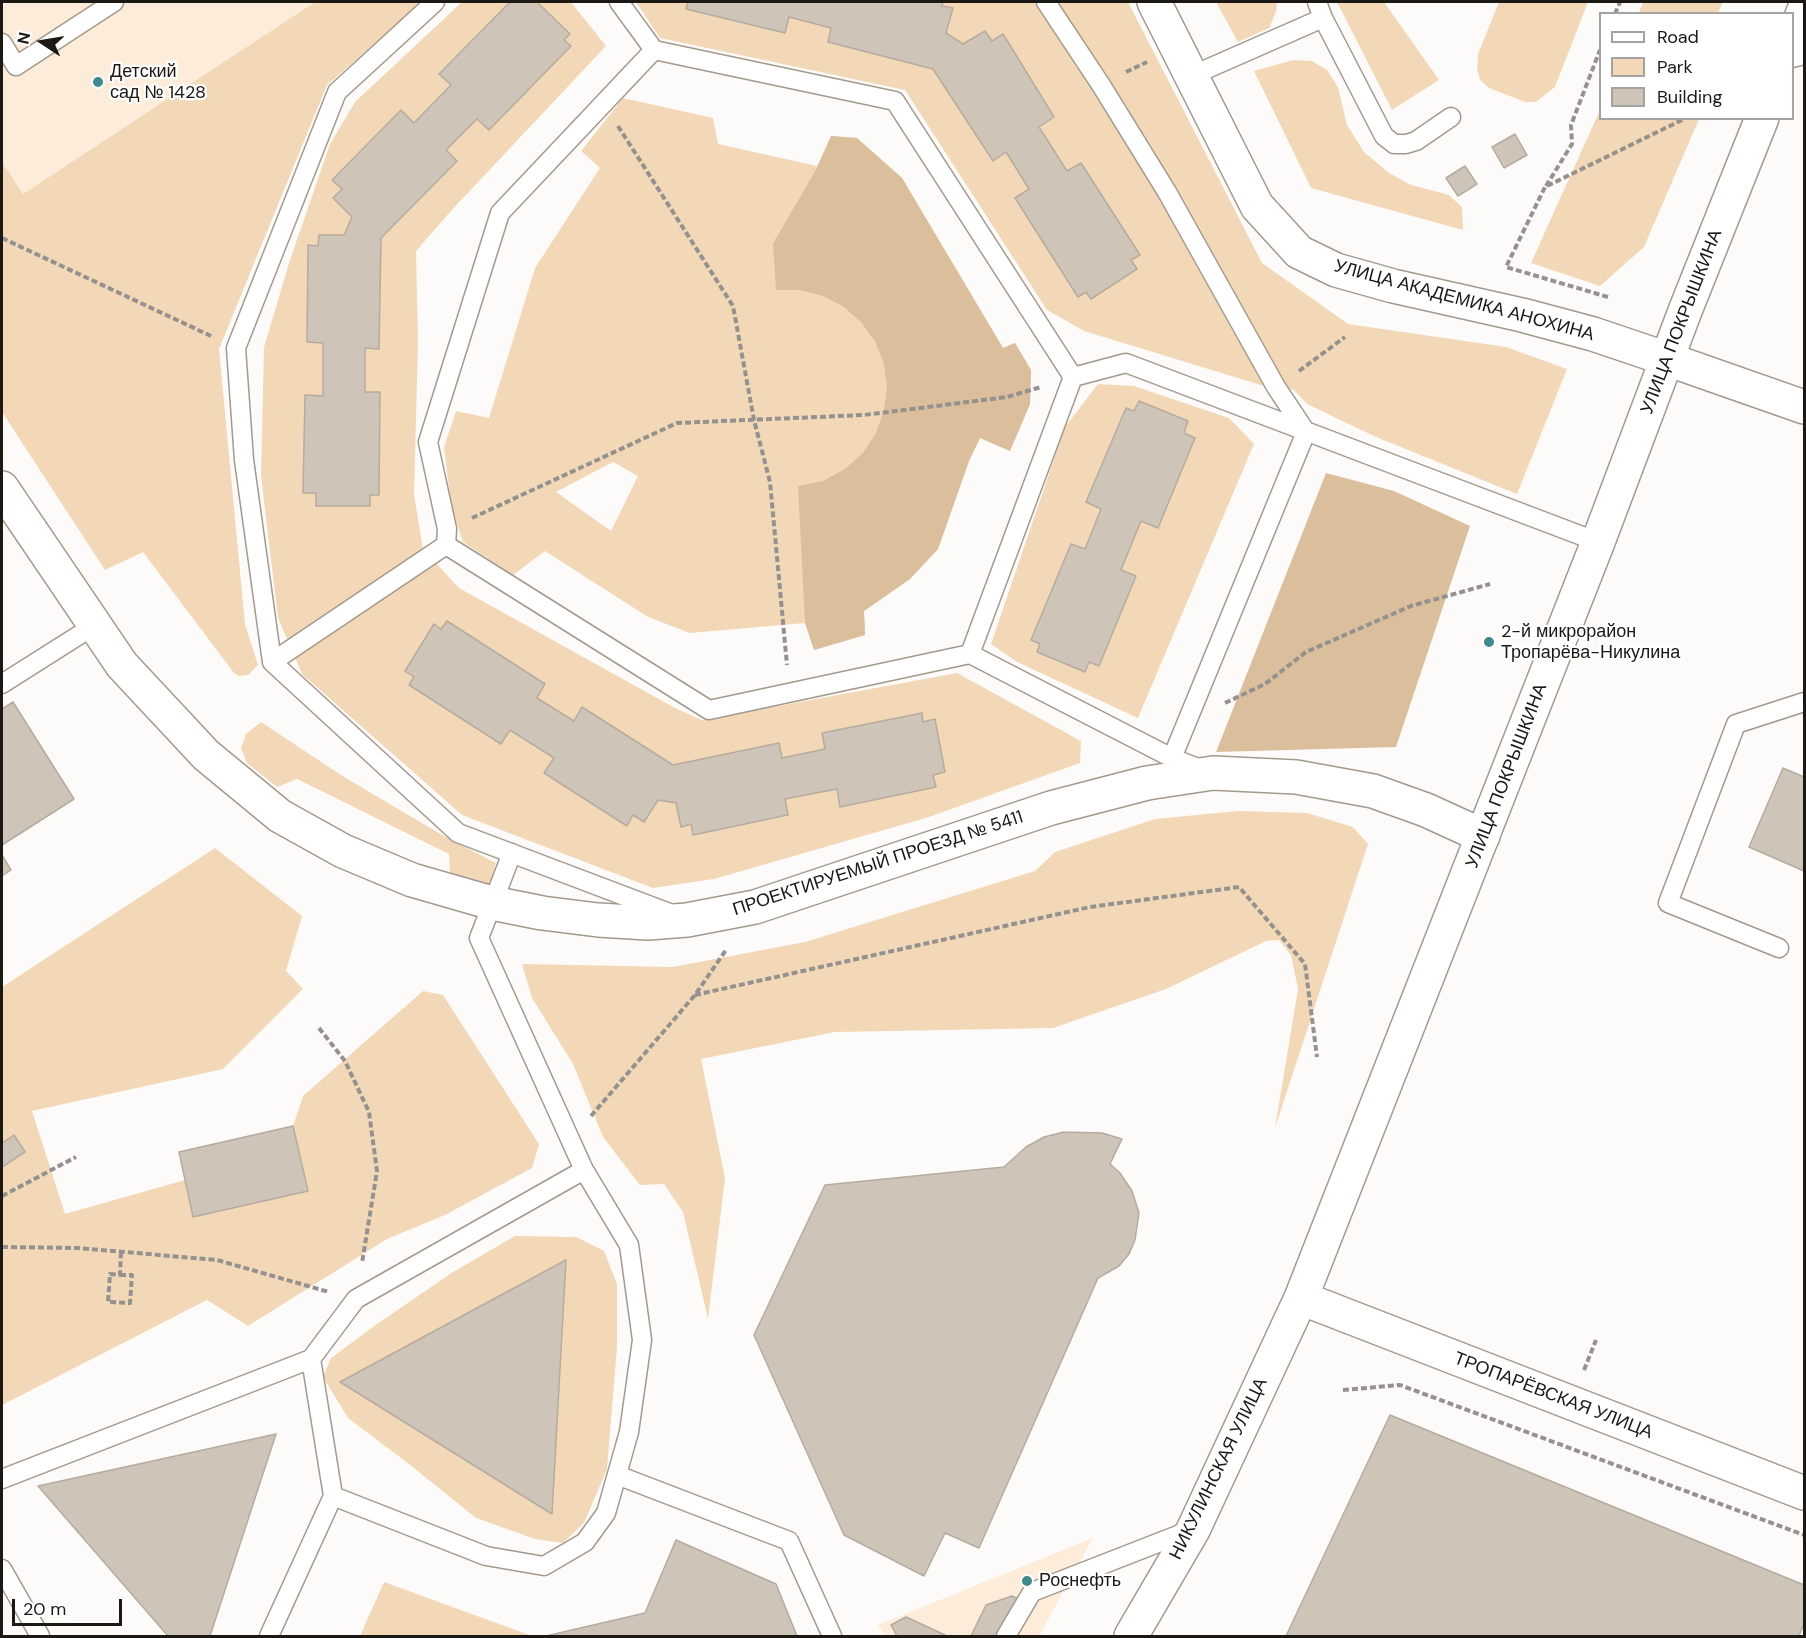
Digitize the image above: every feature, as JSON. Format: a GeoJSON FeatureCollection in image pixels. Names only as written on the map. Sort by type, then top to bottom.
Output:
{"type":"FeatureCollection","features":[{"type":"Feature","properties":{"kind":"street","name":"УЛИЦА АКАДЕМИКА АНОХИНА"},"geometry":{"type":"LineString","coordinates":[[1154,2],[1257,206],[1299,252],[1336,270],[1393,286],[1522,315],[1593,334],[1804,407]]}},
{"type":"Feature","properties":{"kind":"street"},"geometry":{"type":"LineString","coordinates":[[1794,36],[1804,10]]}},
{"type":"Feature","properties":{"kind":"street","name":"УЛИЦА ПОКРЫШКИНА"},"geometry":{"type":"LineString","coordinates":[[1301,1298],[1761,120]]}},
{"type":"Feature","properties":{"kind":"street","name":"ПРОЕКТИРУЕМЫЙ ПРОЕЗД № 5411"},"geometry":{"type":"LineString","coordinates":[[2,488],[122,664],[206,755],[280,816],[343,851],[412,880],[492,903],[542,913],[598,920],[648,923],[687,920],[755,907],[1051,808],[1147,783],[1213,773],[1296,777],[1373,791],[1426,810],[1483,836]]}},
{"type":"Feature","properties":{"kind":"street","name":"ТРОПАРЁВСКАЯ УЛИЦА"},"geometry":{"type":"LineString","coordinates":[[1301,1298],[1804,1493]]}},
{"type":"Feature","properties":{"kind":"street","name":"НИКУЛИНСКАЯ УЛИЦА"},"geometry":{"type":"LineString","coordinates":[[1131,1636],[1193,1530],[1301,1298]]}},
{"type":"Feature","properties":{"kind":"lane"},"geometry":{"type":"LineString","coordinates":[[2,43],[16,66],[114,2]]}},
{"type":"Feature","properties":{"kind":"lane"},"geometry":{"type":"LineString","coordinates":[[435,2],[337,92],[237,348],[244,460],[272,663],[458,833],[687,920]]}},
{"type":"Feature","properties":{"kind":"lane"},"geometry":{"type":"LineString","coordinates":[[619,2],[654,50],[895,101],[1073,377]]}},
{"type":"Feature","properties":{"kind":"lane"},"geometry":{"type":"LineString","coordinates":[[1046,2],[1101,84],[1167,192],[1276,387],[1306,432]]}},
{"type":"Feature","properties":{"kind":"lane"},"geometry":{"type":"LineString","coordinates":[[1191,76],[1320,10],[1384,136],[1395,144],[1416,141],[1451,117]]}},
{"type":"Feature","properties":{"kind":"lane"},"geometry":{"type":"LineString","coordinates":[[654,50],[500,213],[428,442],[447,537],[709,710],[970,654],[1172,758],[1213,773]]}},
{"type":"Feature","properties":{"kind":"lane"},"geometry":{"type":"LineString","coordinates":[[1073,377],[1126,363],[1598,542]]}},
{"type":"Feature","properties":{"kind":"lane"},"geometry":{"type":"LineString","coordinates":[[970,654],[1073,377]]}},
{"type":"Feature","properties":{"kind":"lane"},"geometry":{"type":"LineString","coordinates":[[1172,758],[1306,432]]}},
{"type":"Feature","properties":{"kind":"lane"},"geometry":{"type":"LineString","coordinates":[[272,663],[447,537]]}},
{"type":"Feature","properties":{"kind":"lane"},"geometry":{"type":"LineString","coordinates":[[2,684],[94,624]]}},
{"type":"Feature","properties":{"kind":"lane"},"geometry":{"type":"LineString","coordinates":[[1779,948],[1668,903],[1736,724],[1804,702]]}},
{"type":"Feature","properties":{"kind":"lane"},"geometry":{"type":"LineString","coordinates":[[333,1496],[486,1556],[544,1566],[585,1542],[606,1514],[629,1432],[642,1340],[629,1245],[584,1170],[479,938],[512,853]]}},
{"type":"Feature","properties":{"kind":"lane"},"geometry":{"type":"LineString","coordinates":[[2,1479],[311,1359],[356,1299],[584,1170]]}},
{"type":"Feature","properties":{"kind":"lane"},"geometry":{"type":"LineString","coordinates":[[269,1636],[333,1496],[311,1359]]}},
{"type":"Feature","properties":{"kind":"lane"},"geometry":{"type":"LineString","coordinates":[[617,1475],[789,1541],[832,1636]]}},
{"type":"Feature","properties":{"kind":"lane"},"geometry":{"type":"LineString","coordinates":[[1006,1636],[1032,1592],[1193,1530]]}},
{"type":"Feature","properties":{"kind":"lane"},"geometry":{"type":"LineString","coordinates":[[2,1569],[40,1636]]}},
{"type":"Feature","properties":{"kind":"path"},"geometry":{"type":"LineString","coordinates":[[1599,53],[1571,125],[1572,144],[1545,187],[1506,267],[1608,297]]}},
{"type":"Feature","properties":{"kind":"path"},"geometry":{"type":"LineString","coordinates":[[1101,84],[1148,62]]}},
{"type":"Feature","properties":{"kind":"path"},"geometry":{"type":"LineString","coordinates":[[603,103],[733,306],[754,420],[770,482],[789,693]]}},
{"type":"Feature","properties":{"kind":"path"},"geometry":{"type":"LineString","coordinates":[[1545,187],[1682,120]]}},
{"type":"Feature","properties":{"kind":"path"},"geometry":{"type":"LineString","coordinates":[[2,238],[237,348]]}},
{"type":"Feature","properties":{"kind":"path"},"geometry":{"type":"LineString","coordinates":[[1276,387],[1345,337]]}},
{"type":"Feature","properties":{"kind":"path"},"geometry":{"type":"LineString","coordinates":[[447,537],[678,423],[864,415],[1007,397],[1073,377]]}},
{"type":"Feature","properties":{"kind":"path"},"geometry":{"type":"LineString","coordinates":[[1187,722],[1265,684],[1306,652],[1411,606],[1490,584]]}},
{"type":"Feature","properties":{"kind":"path"},"geometry":{"type":"LineString","coordinates":[[695,995],[1090,907],[1239,886],[1305,964],[1317,1057]]}},
{"type":"Feature","properties":{"kind":"path"},"geometry":{"type":"LineString","coordinates":[[571,1140],[695,995],[755,907]]}},
{"type":"Feature","properties":{"kind":"path"},"geometry":{"type":"LineString","coordinates":[[2,1247],[78,1248],[216,1260],[356,1299],[377,1171],[369,1112],[345,1061],[320,1028]]}},
{"type":"Feature","properties":{"kind":"path"},"geometry":{"type":"LineString","coordinates":[[2,1196],[76,1157]]}},
{"type":"Feature","properties":{"kind":"path"},"geometry":{"type":"LineString","coordinates":[[120,1275],[121,1252]]}},
{"type":"Feature","properties":{"kind":"path"},"geometry":{"type":"LineString","coordinates":[[110,1274],[120,1275],[132,1275],[130,1303],[108,1302],[110,1274]]}},
{"type":"Feature","properties":{"kind":"path"},"geometry":{"type":"LineString","coordinates":[[1343,1390],[1400,1385],[1804,1535]]}},
{"type":"Feature","properties":{"kind":"shaded area","name":"Детский сад № 1428"},"geometry":{"type":"Polygon","coordinates":[[[2,2],[315,2],[23,194],[2,162],[2,2]]]}},
{"type":"Feature","properties":{"kind":"shaded area"},"geometry":{"type":"Polygon","coordinates":[[[831,136],[857,138],[902,178],[1003,348],[1015,343],[1031,370],[1030,404],[1010,451],[980,438],[969,461],[938,549],[910,579],[864,611],[865,635],[814,650],[805,623],[798,486],[823,481],[845,469],[863,453],[876,433],[884,410],[887,387],[884,364],[875,341],[861,322],[844,307],[823,296],[800,290],[776,290],[773,244],[818,166],[831,136]]]}},
{"type":"Feature","properties":{"kind":"shaded area"},"geometry":{"type":"Polygon","coordinates":[[[1326,473],[1394,491],[1470,526],[1396,747],[1216,752],[1326,473]]]}},
{"type":"Feature","properties":{"kind":"shaded area","name":"Роснефть"},"geometry":{"type":"Polygon","coordinates":[[[1093,1538],[1039,1636],[885,1636],[878,1625],[1093,1538]]]}},
{"type":"Feature","properties":{"kind":"green space"},"geometry":{"type":"Polygon","coordinates":[[[315,2],[422,2],[327,85],[219,349],[245,624],[258,665],[248,675],[239,676],[234,673],[143,552],[105,570],[2,412],[2,162],[23,194],[315,2]]]}},
{"type":"Feature","properties":{"kind":"green space"},"geometry":{"type":"Polygon","coordinates":[[[462,2],[510,2],[439,73],[451,85],[414,123],[401,110],[332,180],[342,189],[333,198],[352,217],[344,235],[319,235],[318,246],[308,246],[307,342],[323,343],[323,396],[305,396],[303,493],[316,493],[316,506],[369,506],[370,495],[379,494],[380,393],[365,392],[365,348],[379,348],[381,238],[457,161],[446,150],[477,119],[489,130],[570,46],[564,40],[569,33],[537,2],[571,2],[606,46],[416,251],[418,342],[414,495],[423,549],[459,588],[675,708],[702,720],[957,673],[1081,741],[1080,763],[929,817],[714,879],[653,888],[462,815],[302,674],[278,618],[261,476],[264,347],[290,260],[330,144],[355,102],[462,2]],[[447,621],[441,629],[434,625],[405,671],[414,677],[409,685],[500,743],[510,730],[554,758],[545,774],[627,826],[633,815],[644,822],[658,800],[676,803],[682,826],[691,824],[694,835],[788,816],[785,799],[837,789],[841,807],[935,787],[933,775],[945,772],[935,720],[923,722],[921,713],[822,733],[825,749],[782,758],[778,743],[673,765],[582,708],[574,721],[537,698],[545,684],[447,621]]]}},
{"type":"Feature","properties":{"kind":"green space"},"geometry":{"type":"Polygon","coordinates":[[[636,2],[688,2],[687,9],[785,33],[789,17],[831,28],[828,42],[933,69],[992,160],[1006,152],[1029,189],[1016,198],[1091,299],[1137,270],[1131,260],[1139,254],[1081,163],[1067,171],[1039,127],[1054,117],[1003,35],[992,41],[985,31],[963,44],[946,33],[952,9],[942,6],[943,2],[1128,2],[1262,263],[1348,324],[1506,347],[1567,369],[1517,494],[1376,437],[1307,404],[1294,390],[1264,386],[1084,331],[1047,310],[905,90],[660,38],[636,2]]]}},
{"type":"Feature","properties":{"kind":"green space"},"geometry":{"type":"Polygon","coordinates":[[[1216,2],[1277,2],[1276,12],[1269,28],[1238,42],[1216,2]]]}},
{"type":"Feature","properties":{"kind":"green space"},"geometry":{"type":"Polygon","coordinates":[[[1337,2],[1384,2],[1439,80],[1392,110],[1337,2]]]}},
{"type":"Feature","properties":{"kind":"green space"},"geometry":{"type":"Polygon","coordinates":[[[1499,2],[1588,2],[1555,87],[1536,102],[1525,102],[1489,88],[1480,80],[1477,68],[1478,54],[1499,2]]]}},
{"type":"Feature","properties":{"kind":"green space"},"geometry":{"type":"Polygon","coordinates":[[[1643,2],[1723,2],[1718,12],[1639,12],[1643,2]]]}},
{"type":"Feature","properties":{"kind":"green space"},"geometry":{"type":"Polygon","coordinates":[[[1293,60],[1312,61],[1327,70],[1338,87],[1347,125],[1364,152],[1389,173],[1411,185],[1449,195],[1462,207],[1463,230],[1311,188],[1254,71],[1293,60]]]}},
{"type":"Feature","properties":{"kind":"green space"},"geometry":{"type":"Polygon","coordinates":[[[623,98],[713,118],[718,144],[817,166],[831,136],[857,138],[902,178],[1003,348],[1015,343],[1031,370],[1030,404],[1010,451],[980,438],[969,461],[938,549],[910,579],[864,611],[865,635],[814,650],[805,623],[690,633],[648,617],[545,551],[513,575],[463,542],[451,505],[444,447],[456,411],[489,418],[535,268],[600,168],[581,151],[623,98]],[[613,462],[556,492],[611,531],[638,476],[613,462]]]}},
{"type":"Feature","properties":{"kind":"green space"},"geometry":{"type":"Polygon","coordinates":[[[1599,112],[1599,120],[1699,120],[1644,247],[1600,286],[1531,263],[1599,112]]]}},
{"type":"Feature","properties":{"kind":"green space"},"geometry":{"type":"Polygon","coordinates":[[[1098,384],[1134,386],[1229,418],[1254,444],[1138,718],[1017,662],[991,644],[1065,427],[1098,384]],[[1139,401],[1134,411],[1126,408],[1086,502],[1101,509],[1085,549],[1071,544],[1031,640],[1040,644],[1037,652],[1085,672],[1089,662],[1099,666],[1135,577],[1121,570],[1141,521],[1158,528],[1195,438],[1184,433],[1188,421],[1139,401]]]}},
{"type":"Feature","properties":{"kind":"green space"},"geometry":{"type":"Polygon","coordinates":[[[261,722],[344,777],[444,836],[496,863],[489,887],[450,873],[449,854],[297,779],[277,787],[247,763],[241,748],[246,734],[261,722]]]}},
{"type":"Feature","properties":{"kind":"green space"},"geometry":{"type":"Polygon","coordinates":[[[1238,811],[1307,813],[1353,827],[1368,844],[1275,1128],[1298,989],[1291,955],[1279,940],[1266,941],[1166,989],[1053,1028],[835,1032],[701,1059],[725,1178],[708,1319],[683,1212],[664,1184],[640,1185],[603,1137],[573,1064],[532,998],[522,964],[673,967],[805,942],[1035,871],[1055,852],[1155,819],[1238,811]]]}},
{"type":"Feature","properties":{"kind":"green space"},"geometry":{"type":"Polygon","coordinates":[[[215,848],[302,916],[286,971],[303,989],[223,1069],[32,1111],[65,1214],[185,1180],[193,1217],[308,1191],[293,1126],[303,1096],[423,991],[443,995],[539,1144],[532,1168],[445,1215],[387,1239],[248,1326],[207,1300],[2,1405],[2,987],[215,848]]]}},
{"type":"Feature","properties":{"kind":"green space"},"geometry":{"type":"Polygon","coordinates":[[[515,1236],[576,1237],[604,1251],[617,1284],[617,1347],[607,1469],[584,1523],[563,1543],[535,1539],[476,1518],[348,1418],[323,1377],[331,1358],[453,1272],[515,1236]],[[565,1260],[341,1382],[552,1513],[565,1260]]]}},
{"type":"Feature","properties":{"kind":"green space"},"geometry":{"type":"Polygon","coordinates":[[[384,1582],[532,1636],[360,1636],[384,1582]]]}},
{"type":"Feature","properties":{"kind":"building"},"geometry":{"type":"Polygon","coordinates":[[[510,2],[537,2],[570,34],[564,40],[571,46],[489,130],[477,119],[446,150],[457,161],[381,238],[379,349],[365,348],[365,392],[380,392],[379,495],[370,495],[370,506],[316,506],[316,493],[303,493],[305,395],[323,396],[323,343],[307,342],[308,245],[318,246],[319,235],[344,235],[352,217],[333,198],[342,189],[332,180],[401,110],[414,123],[451,85],[439,74],[510,2]]]}},
{"type":"Feature","properties":{"kind":"building"},"geometry":{"type":"Polygon","coordinates":[[[688,2],[943,2],[942,6],[953,8],[946,33],[963,44],[985,31],[992,41],[1003,34],[1054,117],[1039,127],[1067,171],[1081,163],[1140,255],[1131,260],[1137,269],[1091,299],[1086,292],[1078,297],[1015,198],[1029,189],[1006,152],[993,161],[933,69],[828,42],[831,28],[789,17],[785,33],[686,9],[688,2]]]}},
{"type":"Feature","properties":{"kind":"building"},"geometry":{"type":"Polygon","coordinates":[[[1515,134],[1527,155],[1504,168],[1492,147],[1515,134]]]}},
{"type":"Feature","properties":{"kind":"building"},"geometry":{"type":"Polygon","coordinates":[[[1465,166],[1477,184],[1458,196],[1446,178],[1465,166]]]}},
{"type":"Feature","properties":{"kind":"building"},"geometry":{"type":"Polygon","coordinates":[[[1139,401],[1188,421],[1184,433],[1195,438],[1158,528],[1141,521],[1121,570],[1136,576],[1099,666],[1089,662],[1085,672],[1037,652],[1040,644],[1031,640],[1071,544],[1085,549],[1101,509],[1086,502],[1126,408],[1134,411],[1139,401]]]}},
{"type":"Feature","properties":{"kind":"building"},"geometry":{"type":"Polygon","coordinates":[[[447,621],[545,684],[537,698],[574,721],[582,707],[673,765],[779,743],[782,758],[825,749],[822,733],[922,713],[923,722],[935,719],[945,772],[933,775],[936,787],[840,807],[837,789],[785,799],[788,815],[693,835],[691,824],[681,827],[676,803],[658,800],[644,822],[633,815],[627,826],[544,773],[554,758],[510,730],[501,744],[409,685],[414,677],[405,671],[434,624],[441,629],[447,621]]]}},
{"type":"Feature","properties":{"kind":"building"},"geometry":{"type":"Polygon","coordinates":[[[13,702],[74,799],[2,845],[2,709],[13,702]]]}},
{"type":"Feature","properties":{"kind":"building"},"geometry":{"type":"Polygon","coordinates":[[[1783,768],[1804,777],[1804,871],[1749,847],[1783,768]]]}},
{"type":"Feature","properties":{"kind":"building"},"geometry":{"type":"Polygon","coordinates":[[[2,855],[11,870],[2,876],[2,855]]]}},
{"type":"Feature","properties":{"kind":"building"},"geometry":{"type":"Polygon","coordinates":[[[293,1126],[308,1191],[193,1217],[179,1152],[293,1126]]]}},
{"type":"Feature","properties":{"kind":"building"},"geometry":{"type":"Polygon","coordinates":[[[1064,1132],[1102,1133],[1122,1139],[1110,1164],[1120,1173],[1132,1191],[1139,1213],[1135,1240],[1129,1254],[1119,1266],[1098,1278],[979,1548],[945,1533],[924,1576],[844,1535],[754,1335],[825,1185],[1004,1167],[1026,1147],[1044,1137],[1064,1132]]]}},
{"type":"Feature","properties":{"kind":"building"},"geometry":{"type":"Polygon","coordinates":[[[14,1135],[25,1152],[2,1167],[2,1143],[14,1135]]]}},
{"type":"Feature","properties":{"kind":"building"},"geometry":{"type":"Polygon","coordinates":[[[566,1260],[552,1514],[340,1382],[566,1260]]]}},
{"type":"Feature","properties":{"kind":"building"},"geometry":{"type":"Polygon","coordinates":[[[1390,1415],[1804,1585],[1804,1624],[1799,1636],[1286,1636],[1390,1415]]]}},
{"type":"Feature","properties":{"kind":"building"},"geometry":{"type":"Polygon","coordinates":[[[276,1434],[210,1636],[168,1636],[38,1486],[276,1434]]]}},
{"type":"Feature","properties":{"kind":"building"},"geometry":{"type":"Polygon","coordinates":[[[676,1540],[776,1584],[797,1636],[546,1636],[645,1613],[676,1540]]]}},
{"type":"Feature","properties":{"kind":"building"},"geometry":{"type":"Polygon","coordinates":[[[1012,1596],[1026,1603],[1008,1636],[971,1636],[986,1605],[1012,1596]]]}},
{"type":"Feature","properties":{"kind":"building"},"geometry":{"type":"Polygon","coordinates":[[[906,1617],[945,1635],[897,1636],[891,1625],[906,1617]]]}},
{"type":"Feature","properties":{"kind":"place","name":"Детский сад № 1428"},"geometry":{"type":"Point","coordinates":[98,82]}},
{"type":"Feature","properties":{"kind":"place","name":"2-й микрорайон Тропарёва-Никулина"},"geometry":{"type":"Point","coordinates":[1489,642]}},
{"type":"Feature","properties":{"kind":"place","name":"Роснефть"},"geometry":{"type":"Point","coordinates":[1027,1581]}}]}
